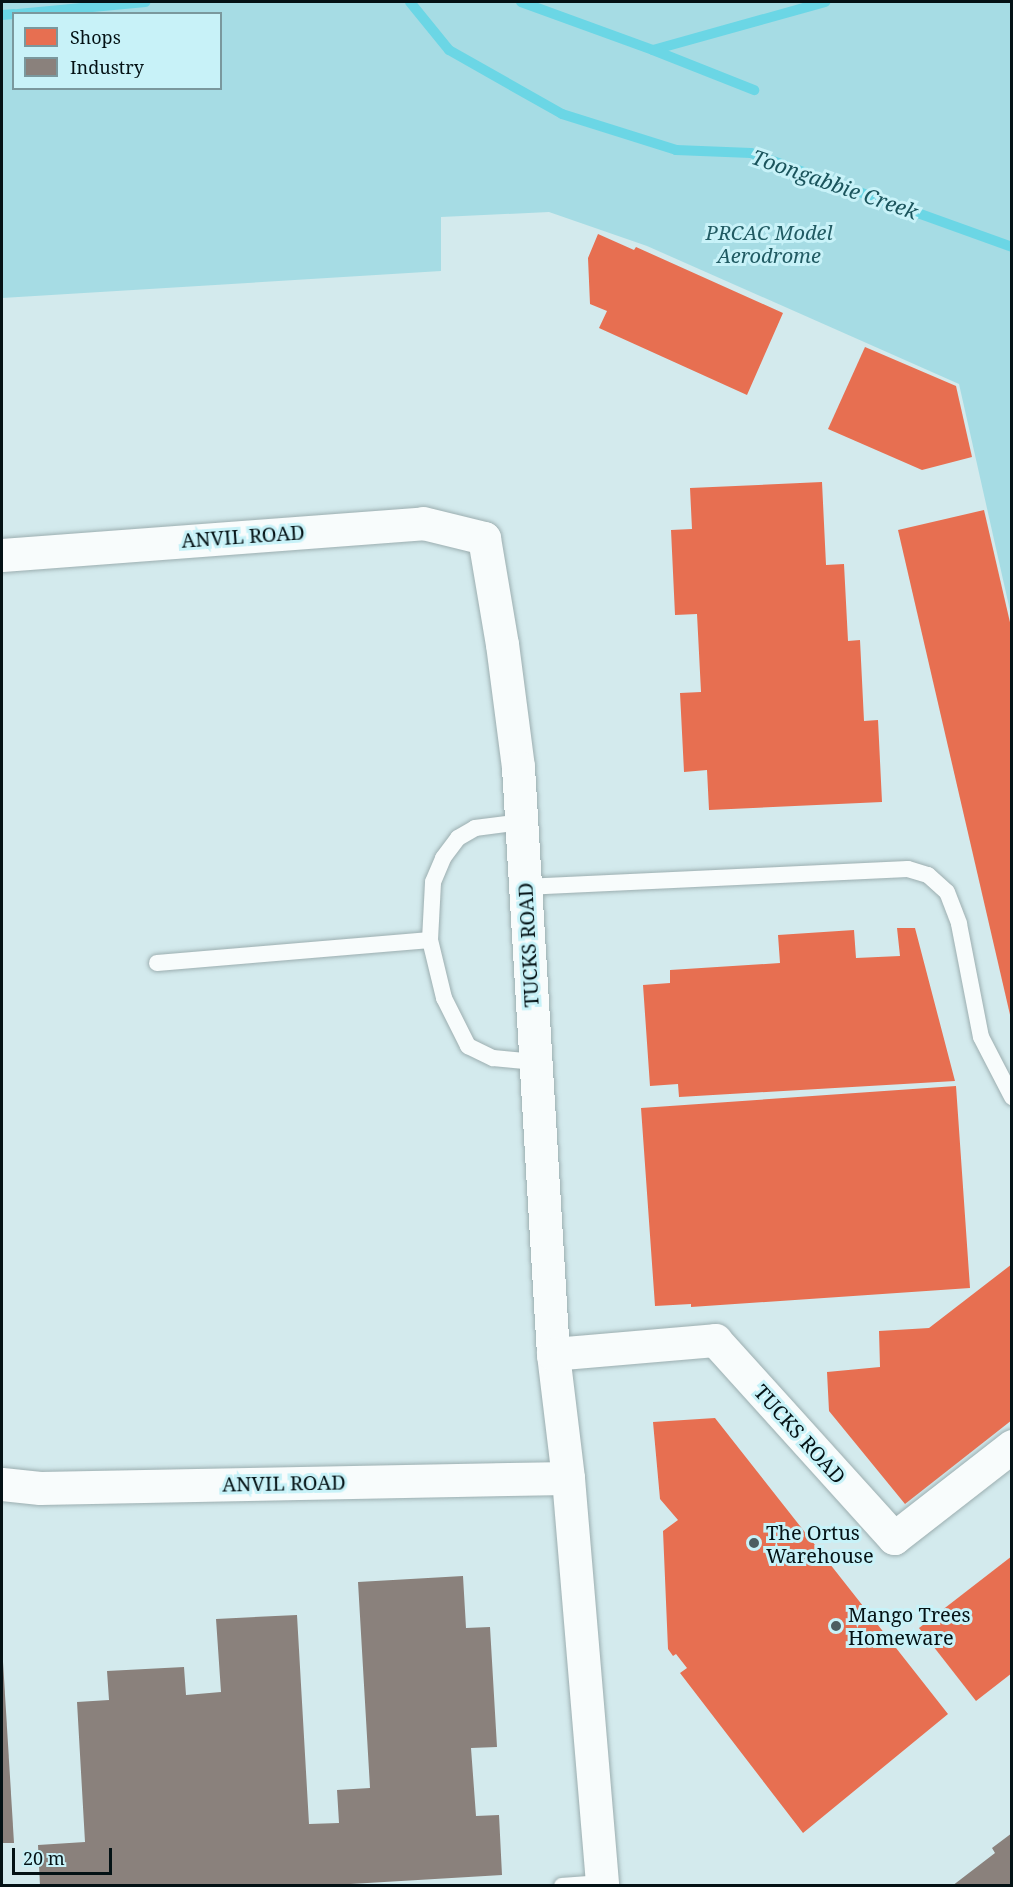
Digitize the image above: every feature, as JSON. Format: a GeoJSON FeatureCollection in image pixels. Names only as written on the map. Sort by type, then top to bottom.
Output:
{"type":"FeatureCollection","features":[{"type":"Feature","properties":{"kind":"street","name":"ANVIL ROAD"},"geometry":{"type":"LineString","coordinates":[[2,555],[423,523],[484,538]]}},
{"type":"Feature","properties":{"kind":"street","name":"TUCKS ROAD"},"geometry":{"type":"LineString","coordinates":[[484,538],[502,644],[518,766],[553,1354],[568,1478],[602,1884]]}},
{"type":"Feature","properties":{"kind":"street","name":"TUCKS ROAD"},"geometry":{"type":"LineString","coordinates":[[553,1354],[715,1340],[894,1538],[1011,1446]]}},
{"type":"Feature","properties":{"kind":"street","name":"ANVIL ROAD"},"geometry":{"type":"LineString","coordinates":[[2,1484],[40,1488],[568,1478]]}},
{"type":"Feature","properties":{"kind":"lane"},"geometry":{"type":"LineString","coordinates":[[521,822],[475,828],[458,838],[453,844],[443,858],[433,882],[430,940],[444,998],[468,1046],[493,1058],[535,1062]]}},
{"type":"Feature","properties":{"kind":"lane"},"geometry":{"type":"LineString","coordinates":[[524,887],[908,869],[928,876],[946,892],[959,924],[981,1037],[1011,1097]]}},
{"type":"Feature","properties":{"kind":"lane"},"geometry":{"type":"LineString","coordinates":[[157,963],[430,940]]}},
{"type":"Feature","properties":{"kind":"lane"},"geometry":{"type":"LineString","coordinates":[[562,1886],[602,1884]]}},
{"type":"Feature","properties":{"kind":"green space","name":"PRCAC Model Aerodrome"},"geometry":{"type":"Polygon","coordinates":[[[2,2],[1011,2],[1011,615],[959,384],[647,246],[549,212],[441,217],[441,271],[2,298],[2,2]]]}},
{"type":"Feature","properties":{"kind":"building: Shops"},"geometry":{"type":"Polygon","coordinates":[[[598,234],[634,250],[636,247],[783,313],[747,395],[599,328],[607,311],[590,304],[588,258],[598,234]]]}},
{"type":"Feature","properties":{"kind":"building: Shops"},"geometry":{"type":"Polygon","coordinates":[[[865,347],[956,386],[972,457],[922,470],[828,429],[865,347]]]}},
{"type":"Feature","properties":{"kind":"building: Shops"},"geometry":{"type":"Polygon","coordinates":[[[822,482],[826,565],[844,564],[848,641],[860,640],[864,721],[878,720],[882,802],[709,810],[707,770],[684,772],[680,693],[701,692],[697,614],[675,615],[671,530],[692,529],[690,488],[822,482]]]}},
{"type":"Feature","properties":{"kind":"building: Shops"},"geometry":{"type":"Polygon","coordinates":[[[984,510],[1012,631],[1011,1019],[898,530],[984,510]]]}},
{"type":"Feature","properties":{"kind":"building: Shops"},"geometry":{"type":"Polygon","coordinates":[[[897,928],[915,928],[955,1081],[679,1097],[678,1084],[650,1086],[643,985],[670,983],[670,970],[780,963],[778,935],[854,930],[856,958],[900,956],[897,928]]]}},
{"type":"Feature","properties":{"kind":"building: Shops"},"geometry":{"type":"Polygon","coordinates":[[[956,1086],[970,1288],[691,1307],[691,1304],[655,1306],[641,1108],[956,1086]]]}},
{"type":"Feature","properties":{"kind":"building: Shops"},"geometry":{"type":"Polygon","coordinates":[[[1012,1264],[1012,1420],[905,1504],[829,1411],[827,1372],[880,1367],[879,1331],[929,1328],[1012,1264]]]}},
{"type":"Feature","properties":{"kind":"building: Shops"},"geometry":{"type":"Polygon","coordinates":[[[715,1418],[948,1714],[803,1833],[680,1673],[687,1668],[676,1654],[673,1656],[668,1649],[663,1531],[678,1520],[660,1499],[653,1422],[715,1418]]]}},
{"type":"Feature","properties":{"kind":"building: Shops"},"geometry":{"type":"Polygon","coordinates":[[[1012,1556],[1012,1673],[976,1701],[919,1628],[1012,1556]]]}},
{"type":"Feature","properties":{"kind":"building: Industry"},"geometry":{"type":"Polygon","coordinates":[[[463,1576],[466,1628],[490,1627],[497,1747],[471,1748],[476,1816],[499,1815],[502,1875],[317,1886],[40,1886],[38,1845],[85,1842],[77,1702],[109,1700],[107,1671],[184,1667],[186,1695],[221,1692],[216,1619],[297,1615],[309,1824],[339,1823],[337,1790],[370,1788],[358,1582],[463,1576]]]}},
{"type":"Feature","properties":{"kind":"building: Industry"},"geometry":{"type":"Polygon","coordinates":[[[2,1645],[14,1843],[2,1843],[2,1645]]]}},
{"type":"Feature","properties":{"kind":"building: Industry"},"geometry":{"type":"Polygon","coordinates":[[[1012,1833],[1012,1886],[952,1886],[995,1853],[992,1848],[1012,1833]]]}},
{"type":"Feature","properties":{"kind":"waterway","name":"Toongabbie Creek"},"geometry":{"type":"LineString","coordinates":[[39,12],[145,2]]}},
{"type":"Feature","properties":{"kind":"waterway","name":"Toongabbie Creek"},"geometry":{"type":"LineString","coordinates":[[410,2],[449,50],[562,114],[676,150],[751,153],[1012,247]]}},
{"type":"Feature","properties":{"kind":"waterway"},"geometry":{"type":"LineString","coordinates":[[521,2],[653,50],[825,2]]}},
{"type":"Feature","properties":{"kind":"waterway","name":"Toongabbie Creek"},"geometry":{"type":"LineString","coordinates":[[2,15],[12,14]]}},
{"type":"Feature","properties":{"kind":"waterway"},"geometry":{"type":"LineString","coordinates":[[653,50],[754,90]]}},
{"type":"Feature","properties":{"kind":"place","name":"The Ortus Warehouse"},"geometry":{"type":"Point","coordinates":[754,1543]}},
{"type":"Feature","properties":{"kind":"place","name":"Mango Trees Homeware"},"geometry":{"type":"Point","coordinates":[836,1626]}}]}
